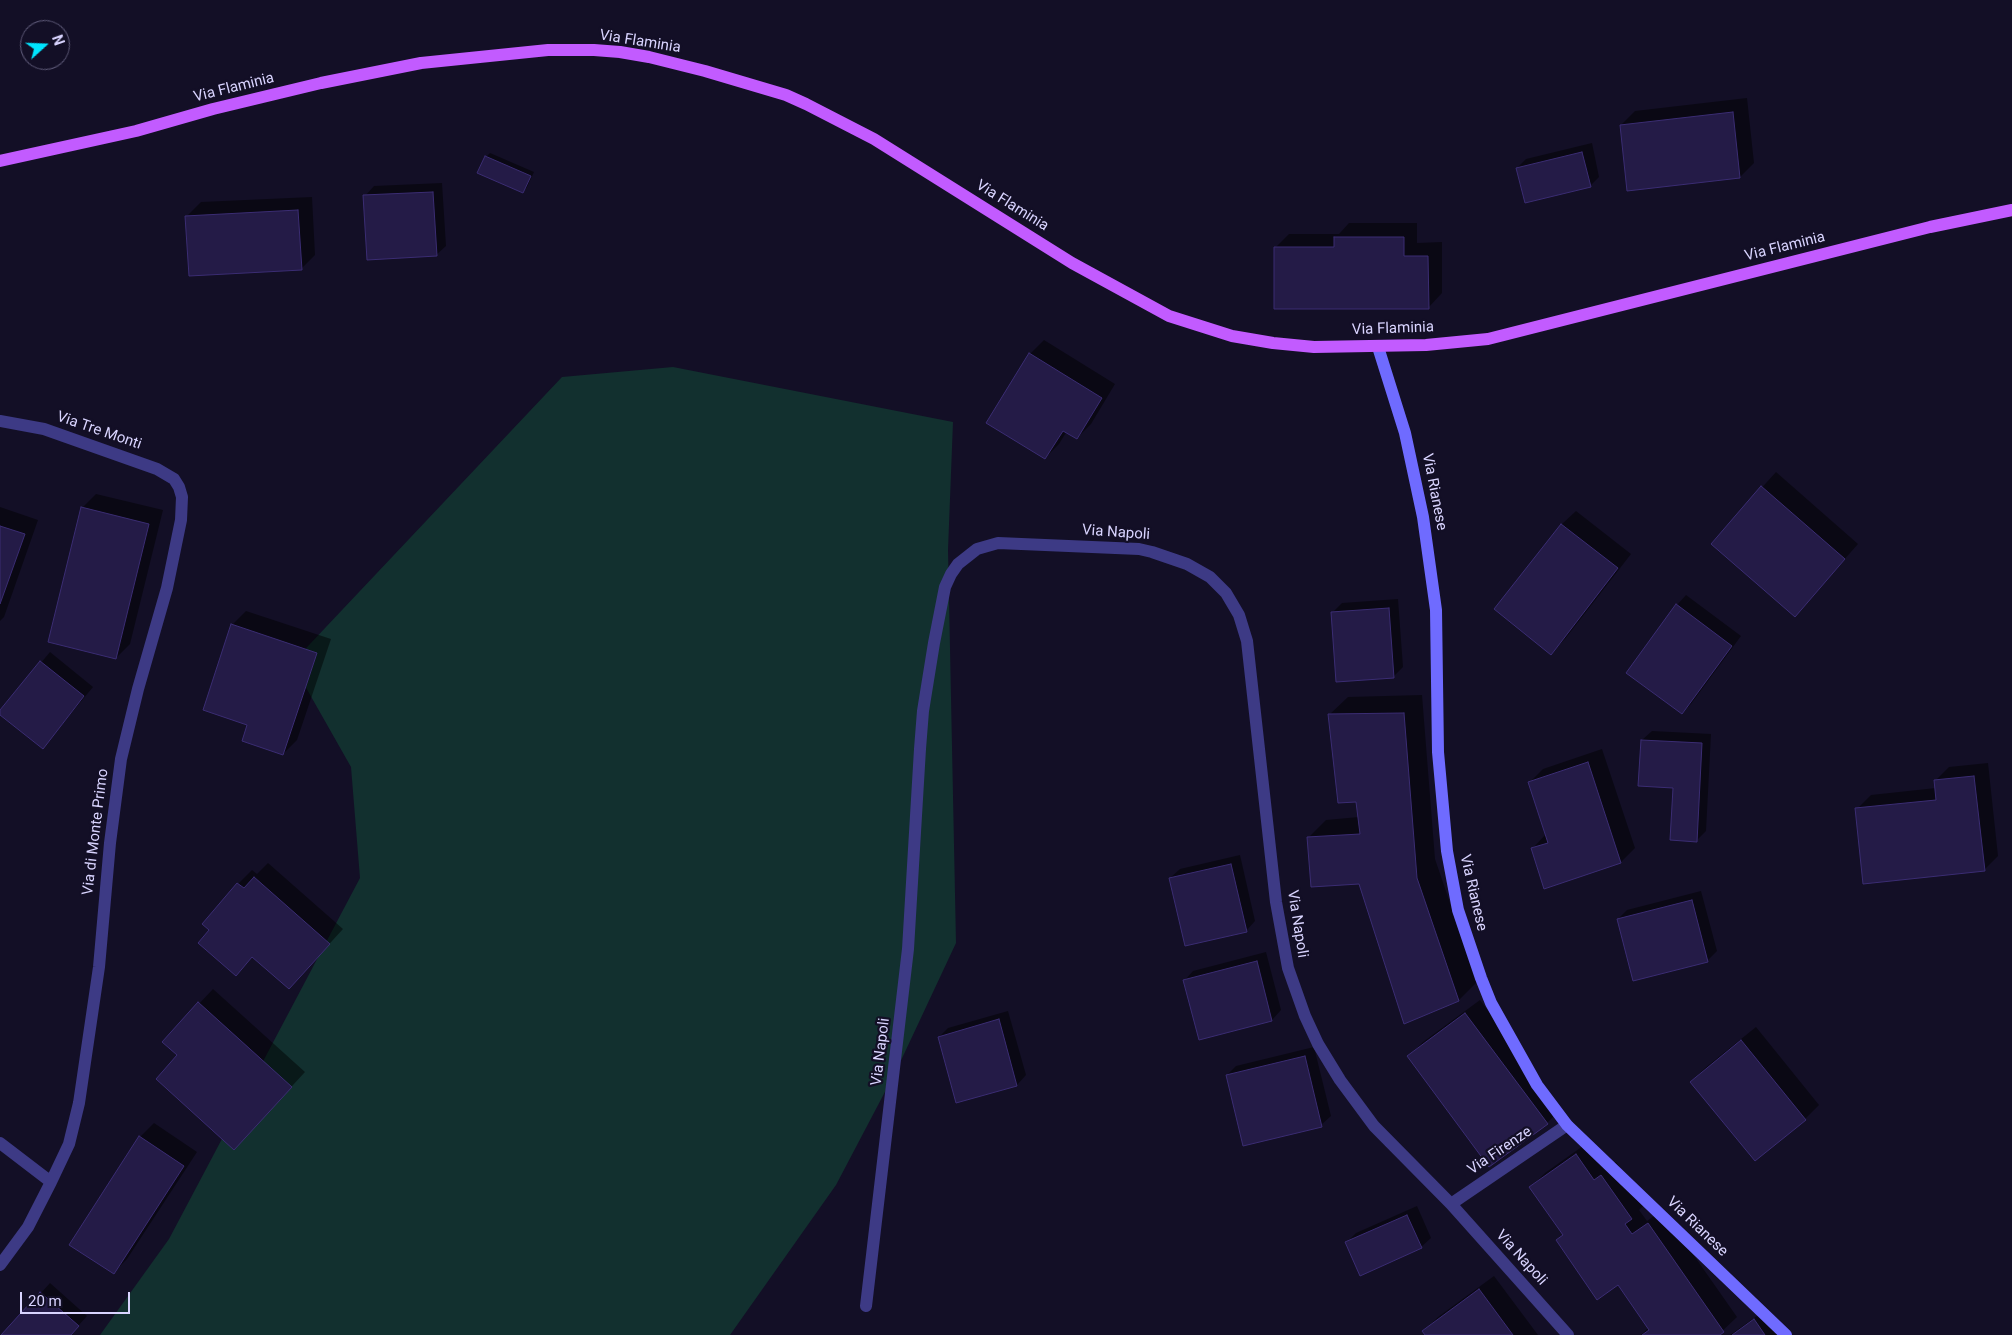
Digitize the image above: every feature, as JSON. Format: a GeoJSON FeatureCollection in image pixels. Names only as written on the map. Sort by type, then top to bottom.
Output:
{"type":"FeatureCollection","features":[{"type":"Feature","properties":{"kind":"main road","name":"Via Flaminia"},"geometry":{"type":"LineString","coordinates":[[0,161],[136,131],[213,109],[321,83],[421,63],[548,50],[620,52],[705,71],[786,96],[822,112],[874,139],[1072,263],[1169,316],[1232,336],[1314,347],[1458,343],[1488,339],[1921,229],[1974,216],[2012,210]]}},
{"type":"Feature","properties":{"kind":"main road","name":"Via Rianese"},"geometry":{"type":"LineString","coordinates":[[1378,346],[1398,408],[1415,476],[1430,564],[1437,638],[1438,752],[1447,851],[1458,910],[1491,1003],[1537,1085],[1567,1125],[1786,1335]]}},
{"type":"Feature","properties":{"kind":"street","name":"Via Tre Monti"},"geometry":{"type":"LineString","coordinates":[[0,421],[44,429],[157,468],[166,473],[179,487]]}},
{"type":"Feature","properties":{"kind":"street","name":"Via di Monte Primo"},"geometry":{"type":"LineString","coordinates":[[0,1265],[28,1227],[69,1144],[80,1095],[99,967],[110,843],[121,760],[133,705],[167,588],[181,520],[182,497],[179,487]]}},
{"type":"Feature","properties":{"kind":"street","name":"Via Napoli"},"geometry":{"type":"LineString","coordinates":[[866,1306],[907,958],[920,749],[928,679],[945,587],[958,564],[977,549],[988,544],[1007,543],[1152,552],[1176,559],[1210,577],[1219,584],[1233,602],[1247,641],[1276,902],[1284,951],[1296,993],[1318,1044],[1357,1104],[1393,1147],[1451,1204],[1568,1335]]}},
{"type":"Feature","properties":{"kind":"street","name":"Via Firenze"},"geometry":{"type":"LineString","coordinates":[[1451,1204],[1567,1125]]}},
{"type":"Feature","properties":{"kind":"street"},"geometry":{"type":"LineString","coordinates":[[0,1143],[51,1182]]}},
{"type":"Feature","properties":{"kind":"green space"},"geometry":{"type":"Polygon","coordinates":[[[673,367],[953,422],[948,550],[956,943],[897,1069],[836,1185],[730,1335],[100,1335],[169,1239],[360,878],[351,767],[292,663],[562,377],[673,367]]]}},
{"type":"Feature","properties":{"kind":"building"},"geometry":{"type":"Polygon","coordinates":[[[1733,112],[1740,178],[1627,191],[1620,125],[1733,112]]]}},
{"type":"Feature","properties":{"kind":"building"},"geometry":{"type":"Polygon","coordinates":[[[1582,152],[1591,187],[1525,203],[1516,168],[1582,152]]]}},
{"type":"Feature","properties":{"kind":"building"},"geometry":{"type":"Polygon","coordinates":[[[485,156],[531,176],[523,193],[477,173],[485,156]]]}},
{"type":"Feature","properties":{"kind":"building"},"geometry":{"type":"Polygon","coordinates":[[[433,192],[437,256],[367,260],[363,195],[433,192]]]}},
{"type":"Feature","properties":{"kind":"building"},"geometry":{"type":"Polygon","coordinates":[[[298,210],[302,270],[189,276],[185,216],[298,210]]]}},
{"type":"Feature","properties":{"kind":"building"},"geometry":{"type":"Polygon","coordinates":[[[1334,237],[1404,237],[1404,256],[1428,256],[1429,309],[1274,309],[1274,247],[1334,247],[1334,237]]]}},
{"type":"Feature","properties":{"kind":"building"},"geometry":{"type":"Polygon","coordinates":[[[1029,353],[1102,398],[1077,439],[1063,431],[1045,459],[986,423],[1029,353]]]}},
{"type":"Feature","properties":{"kind":"building"},"geometry":{"type":"Polygon","coordinates":[[[1761,486],[1845,559],[1795,617],[1711,544],[1761,486]]]}},
{"type":"Feature","properties":{"kind":"building"},"geometry":{"type":"Polygon","coordinates":[[[81,507],[149,524],[116,659],[48,642],[81,507]]]}},
{"type":"Feature","properties":{"kind":"building"},"geometry":{"type":"Polygon","coordinates":[[[1561,524],[1618,568],[1551,655],[1494,609],[1561,524]]]}},
{"type":"Feature","properties":{"kind":"building"},"geometry":{"type":"Polygon","coordinates":[[[0,526],[25,534],[0,604],[0,526]]]}},
{"type":"Feature","properties":{"kind":"building"},"geometry":{"type":"Polygon","coordinates":[[[1676,604],[1732,646],[1682,714],[1626,673],[1676,604]]]}},
{"type":"Feature","properties":{"kind":"building"},"geometry":{"type":"Polygon","coordinates":[[[1389,608],[1394,678],[1336,682],[1331,612],[1389,608]]]}},
{"type":"Feature","properties":{"kind":"building"},"geometry":{"type":"Polygon","coordinates":[[[231,624],[317,653],[283,755],[242,741],[247,725],[203,710],[231,624]]]}},
{"type":"Feature","properties":{"kind":"building"},"geometry":{"type":"Polygon","coordinates":[[[40,661],[84,696],[43,749],[0,715],[0,710],[40,661]]]}},
{"type":"Feature","properties":{"kind":"building"},"geometry":{"type":"Polygon","coordinates":[[[1404,713],[1417,878],[1459,1001],[1404,1024],[1359,884],[1311,887],[1307,837],[1360,834],[1356,802],[1338,803],[1328,714],[1404,713]]]}},
{"type":"Feature","properties":{"kind":"building"},"geometry":{"type":"Polygon","coordinates":[[[1641,740],[1702,743],[1697,842],[1670,840],[1673,788],[1638,786],[1641,740]]]}},
{"type":"Feature","properties":{"kind":"building"},"geometry":{"type":"Polygon","coordinates":[[[1588,762],[1621,863],[1544,889],[1531,848],[1548,843],[1528,782],[1588,762]]]}},
{"type":"Feature","properties":{"kind":"building"},"geometry":{"type":"Polygon","coordinates":[[[1974,776],[1985,871],[1863,884],[1855,808],[1936,800],[1934,780],[1974,776]]]}},
{"type":"Feature","properties":{"kind":"building"},"geometry":{"type":"Polygon","coordinates":[[[1231,864],[1247,932],[1185,946],[1169,878],[1231,864]]]}},
{"type":"Feature","properties":{"kind":"building"},"geometry":{"type":"Polygon","coordinates":[[[254,877],[330,944],[289,989],[252,957],[236,976],[198,943],[209,930],[202,924],[237,883],[244,888],[254,877]]]}},
{"type":"Feature","properties":{"kind":"building"},"geometry":{"type":"Polygon","coordinates":[[[1692,900],[1708,962],[1633,981],[1617,919],[1692,900]]]}},
{"type":"Feature","properties":{"kind":"building"},"geometry":{"type":"Polygon","coordinates":[[[1257,961],[1272,1021],[1199,1040],[1183,980],[1257,961]]]}},
{"type":"Feature","properties":{"kind":"building"},"geometry":{"type":"Polygon","coordinates":[[[198,1002],[292,1087],[234,1150],[156,1079],[177,1055],[162,1042],[198,1002]]]}},
{"type":"Feature","properties":{"kind":"building"},"geometry":{"type":"Polygon","coordinates":[[[1465,1013],[1548,1124],[1489,1167],[1407,1056],[1465,1013]]]}},
{"type":"Feature","properties":{"kind":"building"},"geometry":{"type":"Polygon","coordinates":[[[999,1019],[1017,1086],[956,1103],[938,1037],[999,1019]]]}},
{"type":"Feature","properties":{"kind":"building"},"geometry":{"type":"Polygon","coordinates":[[[1741,1040],[1806,1120],[1755,1161],[1690,1082],[1741,1040]]]}},
{"type":"Feature","properties":{"kind":"building"},"geometry":{"type":"Polygon","coordinates":[[[1305,1056],[1322,1127],[1243,1146],[1226,1075],[1305,1056]]]}},
{"type":"Feature","properties":{"kind":"building"},"geometry":{"type":"Polygon","coordinates":[[[139,1136],[184,1166],[114,1274],[69,1245],[139,1136]]]}},
{"type":"Feature","properties":{"kind":"building"},"geometry":{"type":"Polygon","coordinates":[[[1576,1154],[1594,1180],[1601,1175],[1632,1219],[1625,1224],[1632,1234],[1648,1223],[1724,1332],[1720,1335],[1642,1335],[1649,1330],[1618,1285],[1597,1300],[1556,1240],[1563,1235],[1529,1187],[1576,1154]]]}},
{"type":"Feature","properties":{"kind":"building"},"geometry":{"type":"Polygon","coordinates":[[[1407,1215],[1422,1248],[1360,1276],[1345,1242],[1407,1215]]]}},
{"type":"Feature","properties":{"kind":"building"},"geometry":{"type":"Polygon","coordinates":[[[1479,1289],[1513,1335],[1425,1335],[1422,1331],[1479,1289]]]}},
{"type":"Feature","properties":{"kind":"building"},"geometry":{"type":"Polygon","coordinates":[[[40,1292],[79,1326],[71,1335],[1,1335],[40,1292]]]}},
{"type":"Feature","properties":{"kind":"building"},"geometry":{"type":"Polygon","coordinates":[[[1754,1319],[1765,1335],[1732,1335],[1754,1319]]]}}]}
